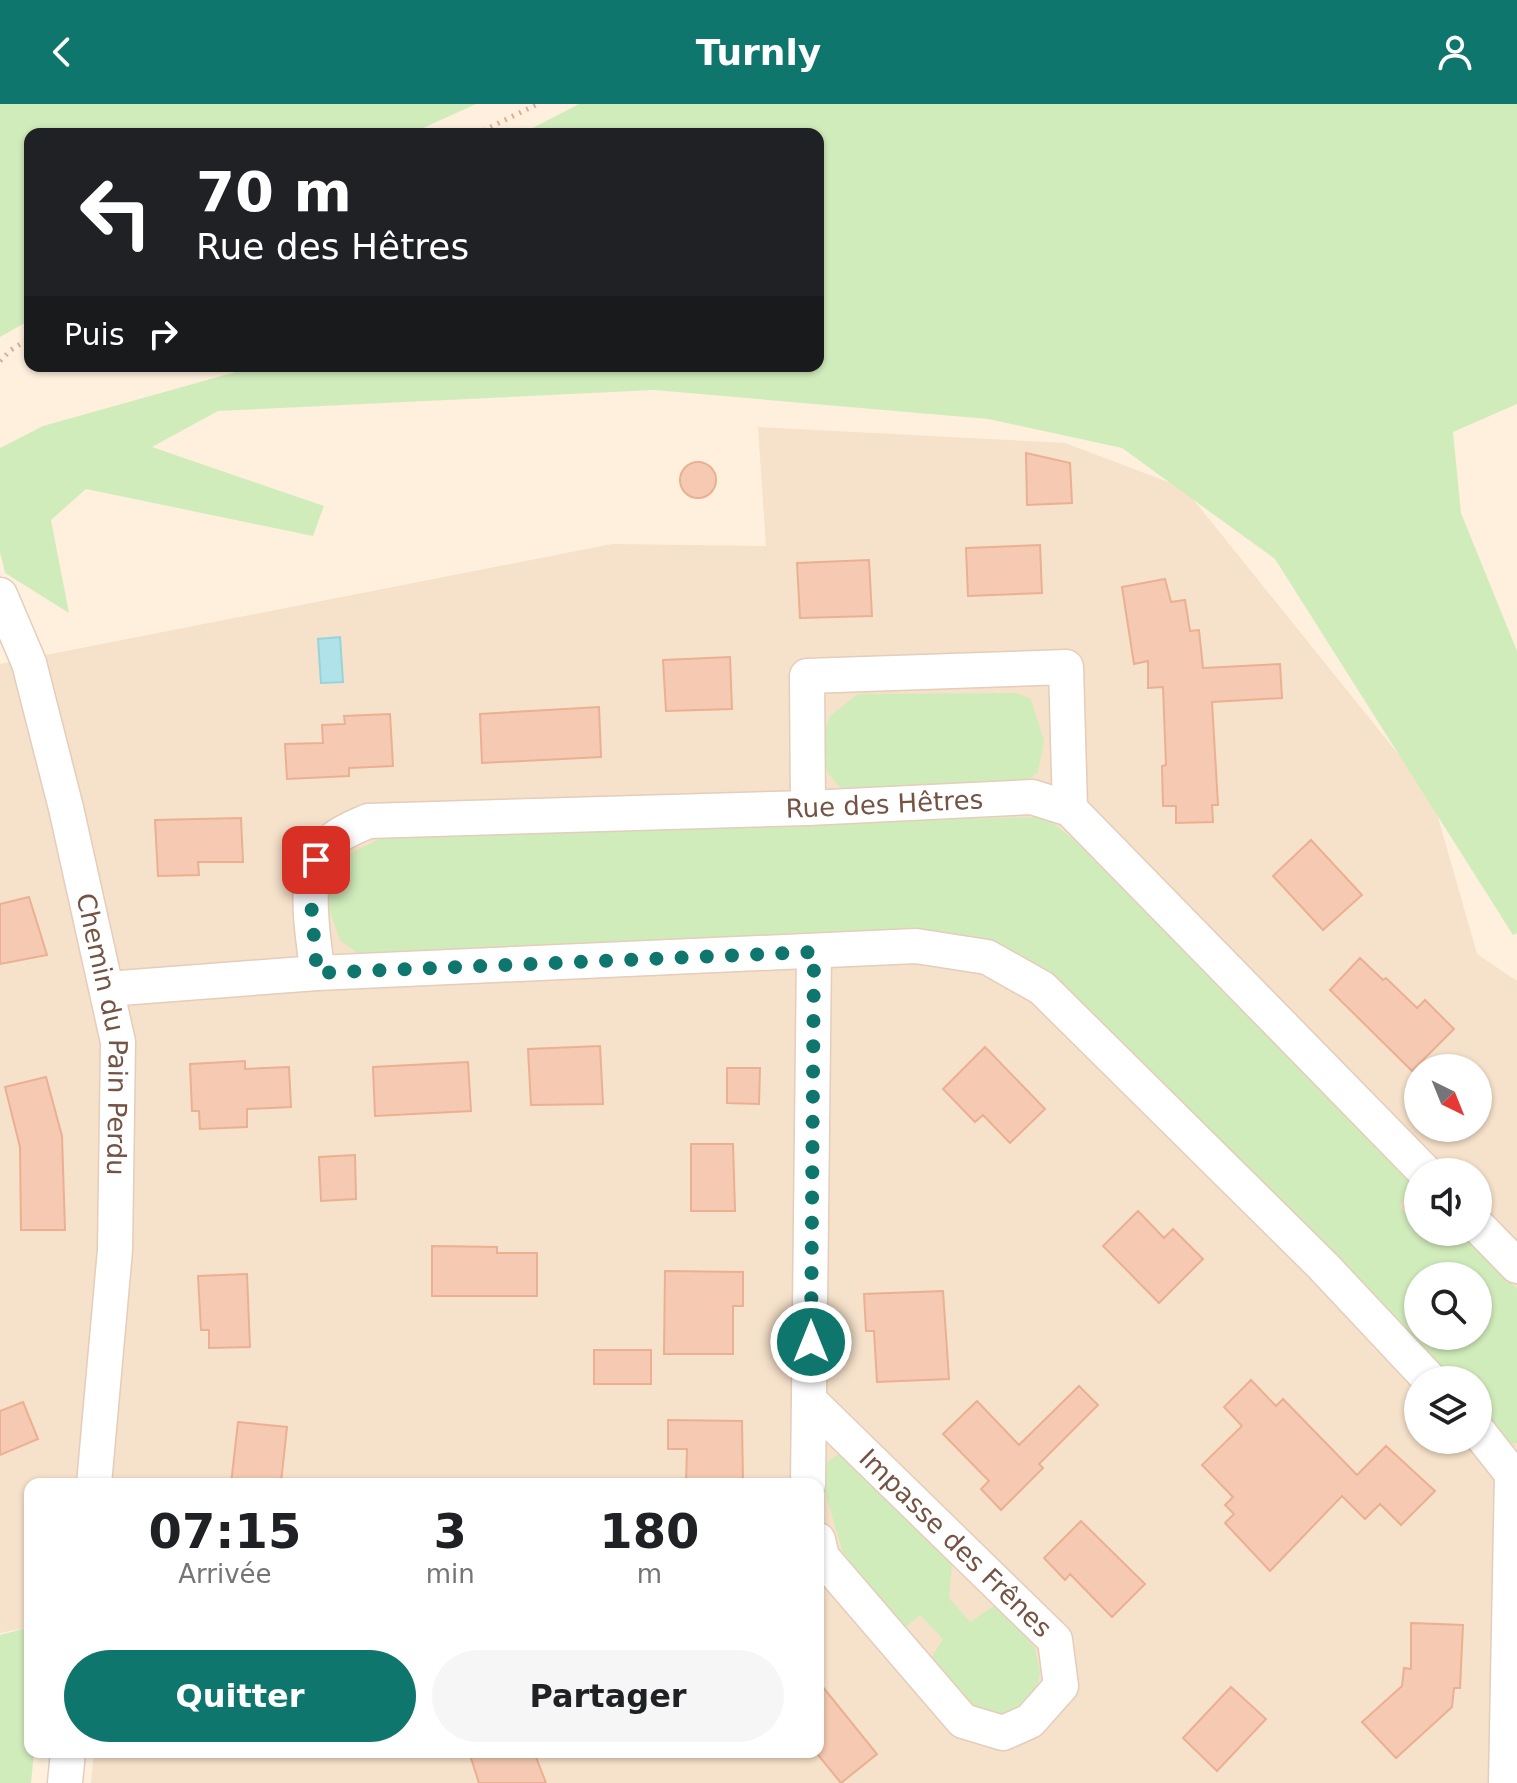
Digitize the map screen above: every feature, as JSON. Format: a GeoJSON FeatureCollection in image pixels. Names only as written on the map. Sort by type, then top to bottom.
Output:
{"type":"FeatureCollection","features":[{"type":"Feature","properties":{"kind":"street","name":"Chemin du Pain Perdu"},"geometry":{"type":"LineString","coordinates":[[0,595],[29,663],[66,808],[118,1042],[115,1250],[95,1478]]}},
{"type":"Feature","properties":{"kind":"street"},"geometry":{"type":"LineString","coordinates":[[808,808],[807,676],[1066,667],[1070,809]]}},
{"type":"Feature","properties":{"kind":"street","name":"Rue des Hêtres"},"geometry":{"type":"LineString","coordinates":[[317,973],[310,890],[316,860],[335,837],[368,821],[808,808],[1032,797],[1070,809],[1411,1158]]}},
{"type":"Feature","properties":{"kind":"street"},"geometry":{"type":"LineString","coordinates":[[107,989],[317,973],[916,946],[987,957],[1042,988],[1323,1266],[1417,1366]]}},
{"type":"Feature","properties":{"kind":"street"},"geometry":{"type":"LineString","coordinates":[[808,1478],[814,952]]}},
{"type":"Feature","properties":{"kind":"street"},"geometry":{"type":"LineString","coordinates":[[1492,1240],[1517,1266]]}},
{"type":"Feature","properties":{"kind":"street","name":"Impasse des Frênes"},"geometry":{"type":"LineString","coordinates":[[811,1402],[1055,1640],[1061,1686],[1030,1721],[1003,1733],[963,1721],[824,1559]]}},
{"type":"Feature","properties":{"kind":"street"},"geometry":{"type":"LineString","coordinates":[[1492,1447],[1514,1472],[1506,1783]]}},
{"type":"Feature","properties":{"kind":"street"},"geometry":{"type":"LineString","coordinates":[[65,1783],[67,1758]]}},
{"type":"Feature","properties":{"kind":"path"},"geometry":{"type":"LineString","coordinates":[[488,128],[538,104]]}},
{"type":"Feature","properties":{"kind":"path"},"geometry":{"type":"LineString","coordinates":[[0,361],[24,342]]}},
{"type":"Feature","properties":{"kind":"shaded area"},"geometry":{"type":"Polygon","coordinates":[[[758,427],[1065,443],[1184,488],[1432,796],[1477,954],[1517,981],[1517,1783],[91,1783],[93,1758],[824,1758],[824,1478],[24,1478],[24,1628],[0,1633],[0,664],[612,544],[766,546],[758,427]]]}},
{"type":"Feature","properties":{"kind":"green space"},"geometry":{"type":"Polygon","coordinates":[[[0,104],[476,104],[423,128],[24,128],[24,323],[0,337],[0,104]]]}},
{"type":"Feature","properties":{"kind":"green space"},"geometry":{"type":"Polygon","coordinates":[[[579,104],[1517,104],[1517,404],[1453,432],[1461,513],[1517,651],[1517,933],[1513,935],[1275,559],[1122,448],[988,419],[654,390],[218,411],[152,447],[324,506],[313,536],[86,489],[51,520],[69,613],[5,573],[0,552],[0,448],[43,426],[236,372],[824,372],[824,128],[533,128],[579,104]]]}},
{"type":"Feature","properties":{"kind":"green space"},"geometry":{"type":"Polygon","coordinates":[[[1017,693],[1031,699],[1044,741],[1038,772],[1022,784],[842,790],[828,773],[820,745],[830,716],[858,694],[1017,693]]]}},
{"type":"Feature","properties":{"kind":"green space"},"geometry":{"type":"Polygon","coordinates":[[[1045,817],[1092,854],[1404,1167],[1404,1199],[1399,1206],[1404,1212],[1404,1246],[1473,1246],[1490,1262],[1404,1262],[1404,1336],[1056,982],[1006,951],[940,932],[367,960],[340,940],[326,901],[338,860],[381,838],[768,823],[1045,817]]]}},
{"type":"Feature","properties":{"kind":"green space"},"geometry":{"type":"Polygon","coordinates":[[[1492,1264],[1517,1289],[1517,1443],[1511,1444],[1492,1425],[1492,1366],[1433,1366],[1418,1350],[1492,1350],[1492,1264]]]}},
{"type":"Feature","properties":{"kind":"green space"},"geometry":{"type":"Polygon","coordinates":[[[845,1450],[952,1564],[949,1598],[970,1622],[997,1604],[1035,1648],[1040,1673],[1036,1695],[1018,1711],[1002,1716],[972,1710],[928,1663],[943,1639],[920,1615],[902,1630],[849,1573],[824,1489],[824,1464],[845,1450]]]}},
{"type":"Feature","properties":{"kind":"green space"},"geometry":{"type":"Polygon","coordinates":[[[24,1629],[24,1758],[33,1758],[31,1783],[0,1783],[0,1635],[24,1629]]]}},
{"type":"Feature","properties":{"kind":"water"},"geometry":{"type":"Polygon","coordinates":[[[340,637],[343,682],[321,683],[318,639],[340,637]]]}},
{"type":"Feature","properties":{"kind":"building"},"geometry":{"type":"Polygon","coordinates":[[[1026,453],[1070,463],[1072,503],[1027,505],[1026,453]]]}},
{"type":"Feature","properties":{"kind":"building"},"geometry":{"type":"Polygon","coordinates":[[[698,462],[711,467],[716,480],[711,493],[698,498],[685,493],[680,480],[685,467],[698,462]]]}},
{"type":"Feature","properties":{"kind":"building"},"geometry":{"type":"Polygon","coordinates":[[[1040,545],[1042,593],[968,596],[966,548],[1040,545]]]}},
{"type":"Feature","properties":{"kind":"building"},"geometry":{"type":"Polygon","coordinates":[[[869,560],[872,616],[800,618],[797,563],[869,560]]]}},
{"type":"Feature","properties":{"kind":"building"},"geometry":{"type":"Polygon","coordinates":[[[1165,579],[1171,602],[1185,600],[1190,631],[1199,630],[1203,668],[1280,664],[1282,698],[1212,702],[1218,805],[1212,805],[1213,822],[1176,823],[1176,806],[1163,806],[1162,766],[1166,765],[1163,687],[1148,688],[1148,661],[1134,664],[1122,587],[1165,579]]]}},
{"type":"Feature","properties":{"kind":"building"},"geometry":{"type":"Polygon","coordinates":[[[730,657],[732,709],[666,711],[663,660],[730,657]]]}},
{"type":"Feature","properties":{"kind":"building"},"geometry":{"type":"Polygon","coordinates":[[[599,707],[601,757],[482,763],[480,714],[599,707]]]}},
{"type":"Feature","properties":{"kind":"building"},"geometry":{"type":"Polygon","coordinates":[[[390,714],[393,766],[349,768],[349,776],[287,779],[285,744],[323,743],[322,725],[345,724],[344,716],[390,714]]]}},
{"type":"Feature","properties":{"kind":"building"},"geometry":{"type":"Polygon","coordinates":[[[241,818],[243,862],[198,862],[199,875],[158,876],[155,820],[241,818]]]}},
{"type":"Feature","properties":{"kind":"building"},"geometry":{"type":"Polygon","coordinates":[[[1311,840],[1362,895],[1323,930],[1273,876],[1311,840]]]}},
{"type":"Feature","properties":{"kind":"building"},"geometry":{"type":"Polygon","coordinates":[[[29,897],[47,955],[0,964],[0,904],[29,897]]]}},
{"type":"Feature","properties":{"kind":"building"},"geometry":{"type":"Polygon","coordinates":[[[1360,958],[1417,1008],[1425,1000],[1454,1029],[1429,1054],[1404,1054],[1404,1063],[1330,990],[1360,958]]]}},
{"type":"Feature","properties":{"kind":"building"},"geometry":{"type":"Polygon","coordinates":[[[600,1046],[603,1104],[531,1105],[528,1049],[600,1046]]]}},
{"type":"Feature","properties":{"kind":"building"},"geometry":{"type":"Polygon","coordinates":[[[985,1047],[1045,1109],[1010,1143],[983,1115],[975,1122],[943,1089],[985,1047]]]}},
{"type":"Feature","properties":{"kind":"building"},"geometry":{"type":"Polygon","coordinates":[[[245,1061],[245,1069],[289,1067],[291,1107],[247,1109],[247,1127],[200,1129],[199,1111],[192,1111],[190,1064],[245,1061]]]}},
{"type":"Feature","properties":{"kind":"building"},"geometry":{"type":"Polygon","coordinates":[[[468,1062],[471,1111],[375,1116],[373,1067],[468,1062]]]}},
{"type":"Feature","properties":{"kind":"building"},"geometry":{"type":"Polygon","coordinates":[[[727,1068],[760,1068],[759,1104],[727,1103],[727,1068]]]}},
{"type":"Feature","properties":{"kind":"building"},"geometry":{"type":"Polygon","coordinates":[[[46,1077],[62,1136],[65,1230],[21,1230],[20,1147],[5,1087],[46,1077]]]}},
{"type":"Feature","properties":{"kind":"building"},"geometry":{"type":"Polygon","coordinates":[[[691,1144],[733,1144],[735,1211],[691,1211],[691,1144]]]}},
{"type":"Feature","properties":{"kind":"building"},"geometry":{"type":"Polygon","coordinates":[[[355,1155],[356,1199],[321,1201],[319,1157],[355,1155]]]}},
{"type":"Feature","properties":{"kind":"building"},"geometry":{"type":"Polygon","coordinates":[[[1138,1211],[1164,1238],[1173,1229],[1203,1259],[1159,1303],[1103,1246],[1138,1211]]]}},
{"type":"Feature","properties":{"kind":"building"},"geometry":{"type":"Polygon","coordinates":[[[432,1246],[497,1247],[497,1253],[537,1253],[537,1296],[432,1296],[432,1246]]]}},
{"type":"Feature","properties":{"kind":"building"},"geometry":{"type":"Polygon","coordinates":[[[665,1271],[743,1272],[743,1306],[733,1306],[733,1354],[664,1354],[665,1271]]]}},
{"type":"Feature","properties":{"kind":"building"},"geometry":{"type":"Polygon","coordinates":[[[247,1274],[250,1347],[209,1348],[209,1330],[201,1330],[198,1276],[247,1274]]]}},
{"type":"Feature","properties":{"kind":"building"},"geometry":{"type":"Polygon","coordinates":[[[943,1291],[949,1379],[877,1382],[874,1331],[866,1331],[864,1294],[943,1291]]]}},
{"type":"Feature","properties":{"kind":"building"},"geometry":{"type":"Polygon","coordinates":[[[594,1350],[651,1350],[651,1384],[594,1384],[594,1350]]]}},
{"type":"Feature","properties":{"kind":"building"},"geometry":{"type":"Polygon","coordinates":[[[1251,1380],[1276,1406],[1283,1399],[1357,1475],[1386,1446],[1435,1491],[1401,1525],[1380,1504],[1365,1519],[1342,1496],[1270,1571],[1225,1523],[1234,1514],[1225,1505],[1233,1497],[1202,1465],[1242,1426],[1224,1407],[1251,1380]]]}},
{"type":"Feature","properties":{"kind":"building"},"geometry":{"type":"Polygon","coordinates":[[[1079,1386],[1098,1405],[1039,1464],[1043,1468],[1001,1510],[981,1489],[989,1481],[943,1434],[977,1401],[1019,1445],[1079,1386]]]}},
{"type":"Feature","properties":{"kind":"building"},"geometry":{"type":"Polygon","coordinates":[[[23,1402],[38,1439],[0,1455],[0,1411],[23,1402]]]}},
{"type":"Feature","properties":{"kind":"building"},"geometry":{"type":"Polygon","coordinates":[[[668,1420],[742,1421],[743,1478],[686,1478],[687,1449],[668,1449],[668,1420]]]}},
{"type":"Feature","properties":{"kind":"building"},"geometry":{"type":"Polygon","coordinates":[[[238,1422],[287,1427],[281,1478],[232,1478],[238,1422]]]}},
{"type":"Feature","properties":{"kind":"building"},"geometry":{"type":"Polygon","coordinates":[[[1081,1521],[1145,1584],[1112,1617],[1070,1574],[1065,1580],[1044,1558],[1081,1521]]]}},
{"type":"Feature","properties":{"kind":"building"},"geometry":{"type":"Polygon","coordinates":[[[1411,1623],[1463,1625],[1460,1688],[1454,1688],[1452,1707],[1396,1758],[1362,1722],[1402,1686],[1404,1668],[1411,1669],[1411,1623]]]}},
{"type":"Feature","properties":{"kind":"building"},"geometry":{"type":"Polygon","coordinates":[[[1231,1687],[1266,1719],[1217,1771],[1183,1738],[1231,1687]]]}},
{"type":"Feature","properties":{"kind":"building"},"geometry":{"type":"Polygon","coordinates":[[[824,1688],[877,1754],[841,1783],[820,1758],[824,1758],[824,1688]]]}},
{"type":"Feature","properties":{"kind":"building"},"geometry":{"type":"Polygon","coordinates":[[[471,1758],[536,1758],[546,1783],[479,1783],[471,1758]]]}},
{"type":"Feature","properties":{"kind":"route"},"geometry":{"type":"LineString","coordinates":[[316,860],[310,890],[317,973],[814,952],[811,1342]]}}]}
